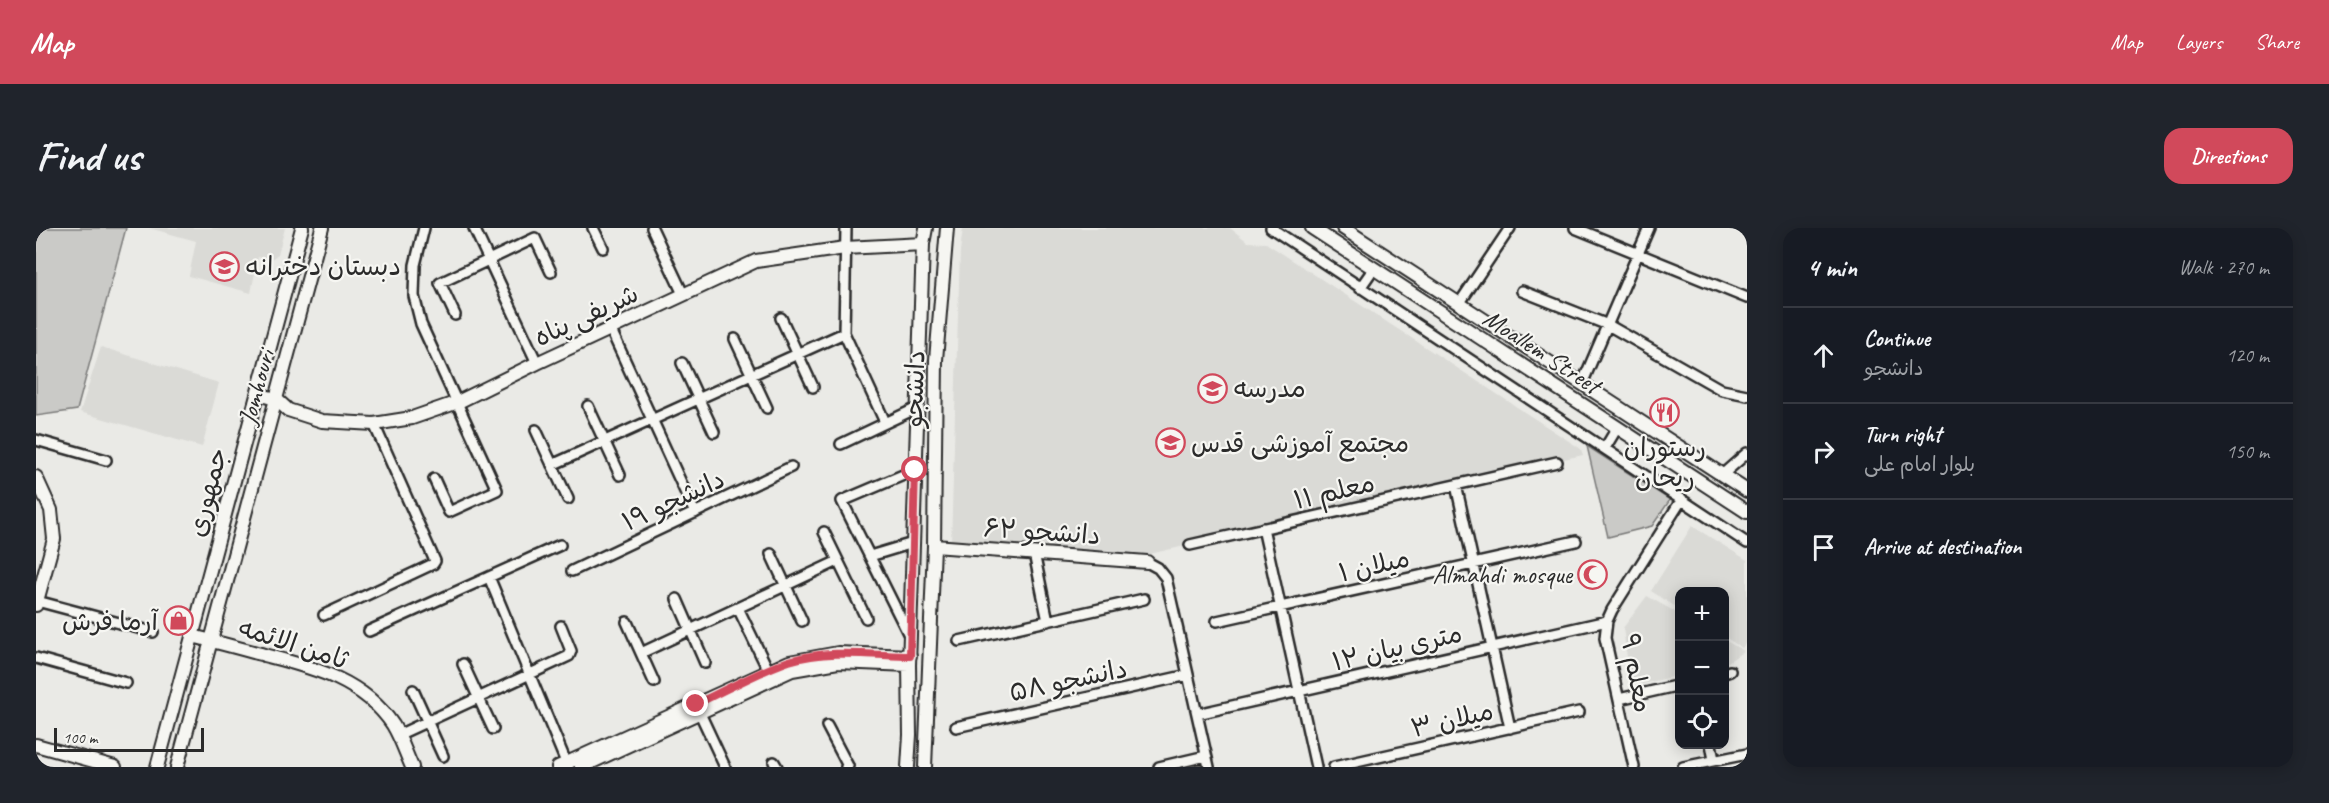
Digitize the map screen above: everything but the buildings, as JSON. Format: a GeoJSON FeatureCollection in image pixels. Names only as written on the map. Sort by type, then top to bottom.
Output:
{"type":"FeatureCollection","features":[{"type":"Feature","properties":{"kind":"main road","name":"جمهوری"},"geometry":{"type":"LineString","coordinates":[[157,767],[302,228]]}},
{"type":"Feature","properties":{"kind":"main road","name":"Jomhouri"},"geometry":{"type":"LineString","coordinates":[[177,767],[322,228]]}},
{"type":"Feature","properties":{"kind":"main road","name":"دانشجو"},"geometry":{"type":"LineString","coordinates":[[908,767],[917,408],[923,244],[926,228]]}},
{"type":"Feature","properties":{"kind":"main road","name":"دانشجو"},"geometry":{"type":"LineString","coordinates":[[925,767],[933,546],[936,360],[947,228]]}},
{"type":"Feature","properties":{"kind":"main road","name":"Moallem Street"},"geometry":{"type":"LineString","coordinates":[[1312,228],[1747,512]]}},
{"type":"Feature","properties":{"kind":"main road","name":"Moallem Street"},"geometry":{"type":"LineString","coordinates":[[1343,228],[1747,491]]}},
{"type":"Feature","properties":{"kind":"main road","name":"شریفی پناه"},"geometry":{"type":"LineString","coordinates":[[257,394],[276,399],[288,410],[322,421],[375,424],[412,418],[458,402],[610,328],[756,261],[845,248],[923,244]]}},
{"type":"Feature","properties":{"kind":"main road"},"geometry":{"type":"LineString","coordinates":[[1519,363],[1528,349]]}},
{"type":"Feature","properties":{"kind":"main road"},"geometry":{"type":"LineString","coordinates":[[919,361],[936,360]]}},
{"type":"Feature","properties":{"kind":"main road"},"geometry":{"type":"LineString","coordinates":[[36,477],[51,510],[54,539],[37,603]]}},
{"type":"Feature","properties":{"kind":"main road","name":"دانشجو ۶۲"},"geometry":{"type":"LineString","coordinates":[[933,546],[1147,562]]}},
{"type":"Feature","properties":{"kind":"main road","name":"ثامن الائمه"},"geometry":{"type":"LineString","coordinates":[[192,636],[316,669],[342,680],[377,707],[393,726],[412,767]]}},
{"type":"Feature","properties":{"kind":"main road"},"geometry":{"type":"LineString","coordinates":[[564,766],[770,675],[789,662],[837,653],[910,660]]}},
{"type":"Feature","properties":{"kind":"main road"},"geometry":{"type":"LineString","coordinates":[[581,767],[698,708]]}},
{"type":"Feature","properties":{"kind":"main road"},"geometry":{"type":"LineString","coordinates":[[36,746],[115,767]]}},
{"type":"Feature","properties":{"kind":"street"},"geometry":{"type":"LineString","coordinates":[[424,228],[415,265],[414,296],[421,324],[497,490],[449,512],[434,479]]}},
{"type":"Feature","properties":{"kind":"street"},"geometry":{"type":"LineString","coordinates":[[474,228],[537,363]]}},
{"type":"Feature","properties":{"kind":"street"},"geometry":{"type":"LineString","coordinates":[[593,228],[603,248]]}},
{"type":"Feature","properties":{"kind":"street"},"geometry":{"type":"LineString","coordinates":[[652,228],[682,294]]}},
{"type":"Feature","properties":{"kind":"street"},"geometry":{"type":"LineString","coordinates":[[846,228],[844,333],[885,422]]}},
{"type":"Feature","properties":{"kind":"street"},"geometry":{"type":"LineString","coordinates":[[1271,228],[1747,543]]}},
{"type":"Feature","properties":{"kind":"street"},"geometry":{"type":"LineString","coordinates":[[1459,304],[1510,228]]}},
{"type":"Feature","properties":{"kind":"street"},"geometry":{"type":"LineString","coordinates":[[1575,228],[1747,298]]}},
{"type":"Feature","properties":{"kind":"street"},"geometry":{"type":"LineString","coordinates":[[1582,384],[1649,228]]}},
{"type":"Feature","properties":{"kind":"street"},"geometry":{"type":"LineString","coordinates":[[455,315],[440,283],[535,238],[551,272]]}},
{"type":"Feature","properties":{"kind":"street"},"geometry":{"type":"LineString","coordinates":[[1360,288],[1374,268]]}},
{"type":"Feature","properties":{"kind":"street"},"geometry":{"type":"LineString","coordinates":[[1522,291],[1608,325],[1715,387],[1747,395]]}},
{"type":"Feature","properties":{"kind":"street"},"geometry":{"type":"LineString","coordinates":[[781,318],[813,387]]}},
{"type":"Feature","properties":{"kind":"street"},"geometry":{"type":"LineString","coordinates":[[610,328],[695,513]]}},
{"type":"Feature","properties":{"kind":"street"},"geometry":{"type":"LineString","coordinates":[[552,465],[844,333]]}},
{"type":"Feature","properties":{"kind":"street"},"geometry":{"type":"LineString","coordinates":[[735,339],[767,408]]}},
{"type":"Feature","properties":{"kind":"street"},"geometry":{"type":"LineString","coordinates":[[682,363],[714,432]]}},
{"type":"Feature","properties":{"kind":"street"},"geometry":{"type":"LineString","coordinates":[[588,406],[620,475]]}},
{"type":"Feature","properties":{"kind":"street"},"geometry":{"type":"LineString","coordinates":[[841,444],[917,408]]}},
{"type":"Feature","properties":{"kind":"street"},"geometry":{"type":"LineString","coordinates":[[324,615],[433,564],[435,561],[375,424]]}},
{"type":"Feature","properties":{"kind":"street"},"geometry":{"type":"LineString","coordinates":[[1605,448],[1617,428]]}},
{"type":"Feature","properties":{"kind":"street"},"geometry":{"type":"LineString","coordinates":[[536,430],[568,499]]}},
{"type":"Feature","properties":{"kind":"street"},"geometry":{"type":"LineString","coordinates":[[36,440],[106,460]]}},
{"type":"Feature","properties":{"kind":"street"},"geometry":{"type":"LineString","coordinates":[[1722,475],[1747,453]]}},
{"type":"Feature","properties":{"kind":"street","name":"معلم ۱۱"},"geometry":{"type":"LineString","coordinates":[[1190,545],[1557,462]]}},
{"type":"Feature","properties":{"kind":"street","name":"دانشجو ۱۹"},"geometry":{"type":"LineString","coordinates":[[572,571],[791,467]]}},
{"type":"Feature","properties":{"kind":"street"},"geometry":{"type":"LineString","coordinates":[[911,639],[842,501],[915,470]]}},
{"type":"Feature","properties":{"kind":"street"},"geometry":{"type":"LineString","coordinates":[[1456,485],[1510,728]]}},
{"type":"Feature","properties":{"kind":"street","name":"معلم ۹"},"geometry":{"type":"LineString","coordinates":[[1634,767],[1605,638],[1607,621],[1682,499]]}},
{"type":"Feature","properties":{"kind":"street"},"geometry":{"type":"LineString","coordinates":[[1263,528],[1316,767]]}},
{"type":"Feature","properties":{"kind":"street"},"geometry":{"type":"LineString","coordinates":[[824,532],[866,618]]}},
{"type":"Feature","properties":{"kind":"street","name":"میلان ۱"},"geometry":{"type":"LineString","coordinates":[[1217,621],[1576,541]]}},
{"type":"Feature","properties":{"kind":"street"},"geometry":{"type":"LineString","coordinates":[[870,556],[913,543]]}},
{"type":"Feature","properties":{"kind":"street"},"geometry":{"type":"LineString","coordinates":[[369,631],[560,545]]}},
{"type":"Feature","properties":{"kind":"street"},"geometry":{"type":"LineString","coordinates":[[1034,553],[1048,621]]}},
{"type":"Feature","properties":{"kind":"street"},"geometry":{"type":"LineString","coordinates":[[771,554],[802,621]]}},
{"type":"Feature","properties":{"kind":"street"},"geometry":{"type":"LineString","coordinates":[[641,653],[838,561]]}},
{"type":"Feature","properties":{"kind":"street"},"geometry":{"type":"LineString","coordinates":[[1147,562],[1158,568],[1166,578],[1209,767]]}},
{"type":"Feature","properties":{"kind":"street"},"geometry":{"type":"LineString","coordinates":[[489,577],[564,766]]}},
{"type":"Feature","properties":{"kind":"street"},"geometry":{"type":"LineString","coordinates":[[676,599],[705,663]]}},
{"type":"Feature","properties":{"kind":"street"},"geometry":{"type":"LineString","coordinates":[[959,641],[1144,599]]}},
{"type":"Feature","properties":{"kind":"street"},"geometry":{"type":"LineString","coordinates":[[37,603],[153,632]]}},
{"type":"Feature","properties":{"kind":"street"},"geometry":{"type":"LineString","coordinates":[[738,608],[770,675]]}},
{"type":"Feature","properties":{"kind":"street","name":"۱۲ متری بیان"},"geometry":{"type":"LineString","coordinates":[[1197,714],[1607,621]]}},
{"type":"Feature","properties":{"kind":"street"},"geometry":{"type":"LineString","coordinates":[[627,622],[654,682]]}},
{"type":"Feature","properties":{"kind":"street"},"geometry":{"type":"LineString","coordinates":[[398,735],[572,654],[561,626]]}},
{"type":"Feature","properties":{"kind":"street"},"geometry":{"type":"LineString","coordinates":[[36,658],[126,682]]}},
{"type":"Feature","properties":{"kind":"street"},"geometry":{"type":"LineString","coordinates":[[463,664],[493,729]]}},
{"type":"Feature","properties":{"kind":"street","name":"دانشجو ۵۸"},"geometry":{"type":"LineString","coordinates":[[956,727],[1188,675]]}},
{"type":"Feature","properties":{"kind":"street"},"geometry":{"type":"LineString","coordinates":[[1619,699],[1675,686]]}},
{"type":"Feature","properties":{"kind":"street"},"geometry":{"type":"LineString","coordinates":[[412,690],[443,756]]}},
{"type":"Feature","properties":{"kind":"street"},"geometry":{"type":"LineString","coordinates":[[698,708],[725,767]]}},
{"type":"Feature","properties":{"kind":"street","name":"میلان ۳"},"geometry":{"type":"LineString","coordinates":[[1334,767],[1579,712]]}},
{"type":"Feature","properties":{"kind":"street"},"geometry":{"type":"LineString","coordinates":[[827,726],[847,766]]}},
{"type":"Feature","properties":{"kind":"street"},"geometry":{"type":"LineString","coordinates":[[1712,749],[1714,760]]}},
{"type":"Feature","properties":{"kind":"street"},"geometry":{"type":"LineString","coordinates":[[1683,767],[1747,754]]}},
{"type":"Feature","properties":{"kind":"street"},"geometry":{"type":"LineString","coordinates":[[1159,767],[1206,756]]}},
{"type":"Feature","properties":{"kind":"shaded area"},"geometry":{"type":"Polygon","coordinates":[[[36,228],[126,228],[77,410],[36,416],[36,228]]]}},
{"type":"Feature","properties":{"kind":"shaded area"},"geometry":{"type":"Polygon","coordinates":[[[149,228],[285,228],[278,254],[270,260],[258,257],[251,293],[189,276],[196,241],[149,228]]]}},
{"type":"Feature","properties":{"kind":"shaded area","name":"مجتمع آموزشی قدس"},"geometry":{"type":"Polygon","coordinates":[[[963,228],[1230,228],[1248,242],[1266,243],[1581,449],[1583,455],[1396,495],[1396,498],[1132,558],[951,543],[960,251],[963,228]]]}},
{"type":"Feature","properties":{"kind":"shaded area"},"geometry":{"type":"Polygon","coordinates":[[[101,347],[219,383],[202,447],[80,412],[101,347]]]}},
{"type":"Feature","properties":{"kind":"shaded area"},"geometry":{"type":"Polygon","coordinates":[[[1587,446],[1670,500],[1652,526],[1608,537],[1587,446]]]}},
{"type":"Feature","properties":{"kind":"shaded area"},"geometry":{"type":"Polygon","coordinates":[[[1692,526],[1747,560],[1747,641],[1742,648],[1729,640],[1729,587],[1675,587],[1675,606],[1651,591],[1692,526]]]}},
{"type":"Feature","properties":{"kind":"shaded area"},"geometry":{"type":"Polygon","coordinates":[[[1647,596],[1675,612],[1675,676],[1639,685],[1630,680],[1623,628],[1647,596]]]}},
{"type":"Feature","properties":{"kind":"shaded area"},"geometry":{"type":"Polygon","coordinates":[[[1729,643],[1744,651],[1729,661],[1729,643]]]}},
{"type":"Feature","properties":{"kind":"place","name":"دبستان دخترانه"},"geometry":{"type":"Point","coordinates":[224,266]}},
{"type":"Feature","properties":{"kind":"place","name":"مدرسه"},"geometry":{"type":"Point","coordinates":[1213,388]}},
{"type":"Feature","properties":{"kind":"place","name":"رستوران ریحان"},"geometry":{"type":"Point","coordinates":[1665,413]}},
{"type":"Feature","properties":{"kind":"place","name":"مجتمع آموزشی قدس"},"geometry":{"type":"Point","coordinates":[1170,443]}},
{"type":"Feature","properties":{"kind":"place","name":"Almahdi mosque"},"geometry":{"type":"Point","coordinates":[1593,574]}},
{"type":"Feature","properties":{"kind":"place","name":"آرما فرش"},"geometry":{"type":"Point","coordinates":[179,621]}},
{"type":"Feature","properties":{"kind":"route"},"geometry":{"type":"LineString","coordinates":[[696,704],[789,662],[810,657],[837,653],[910,656],[915,470]]}}]}
